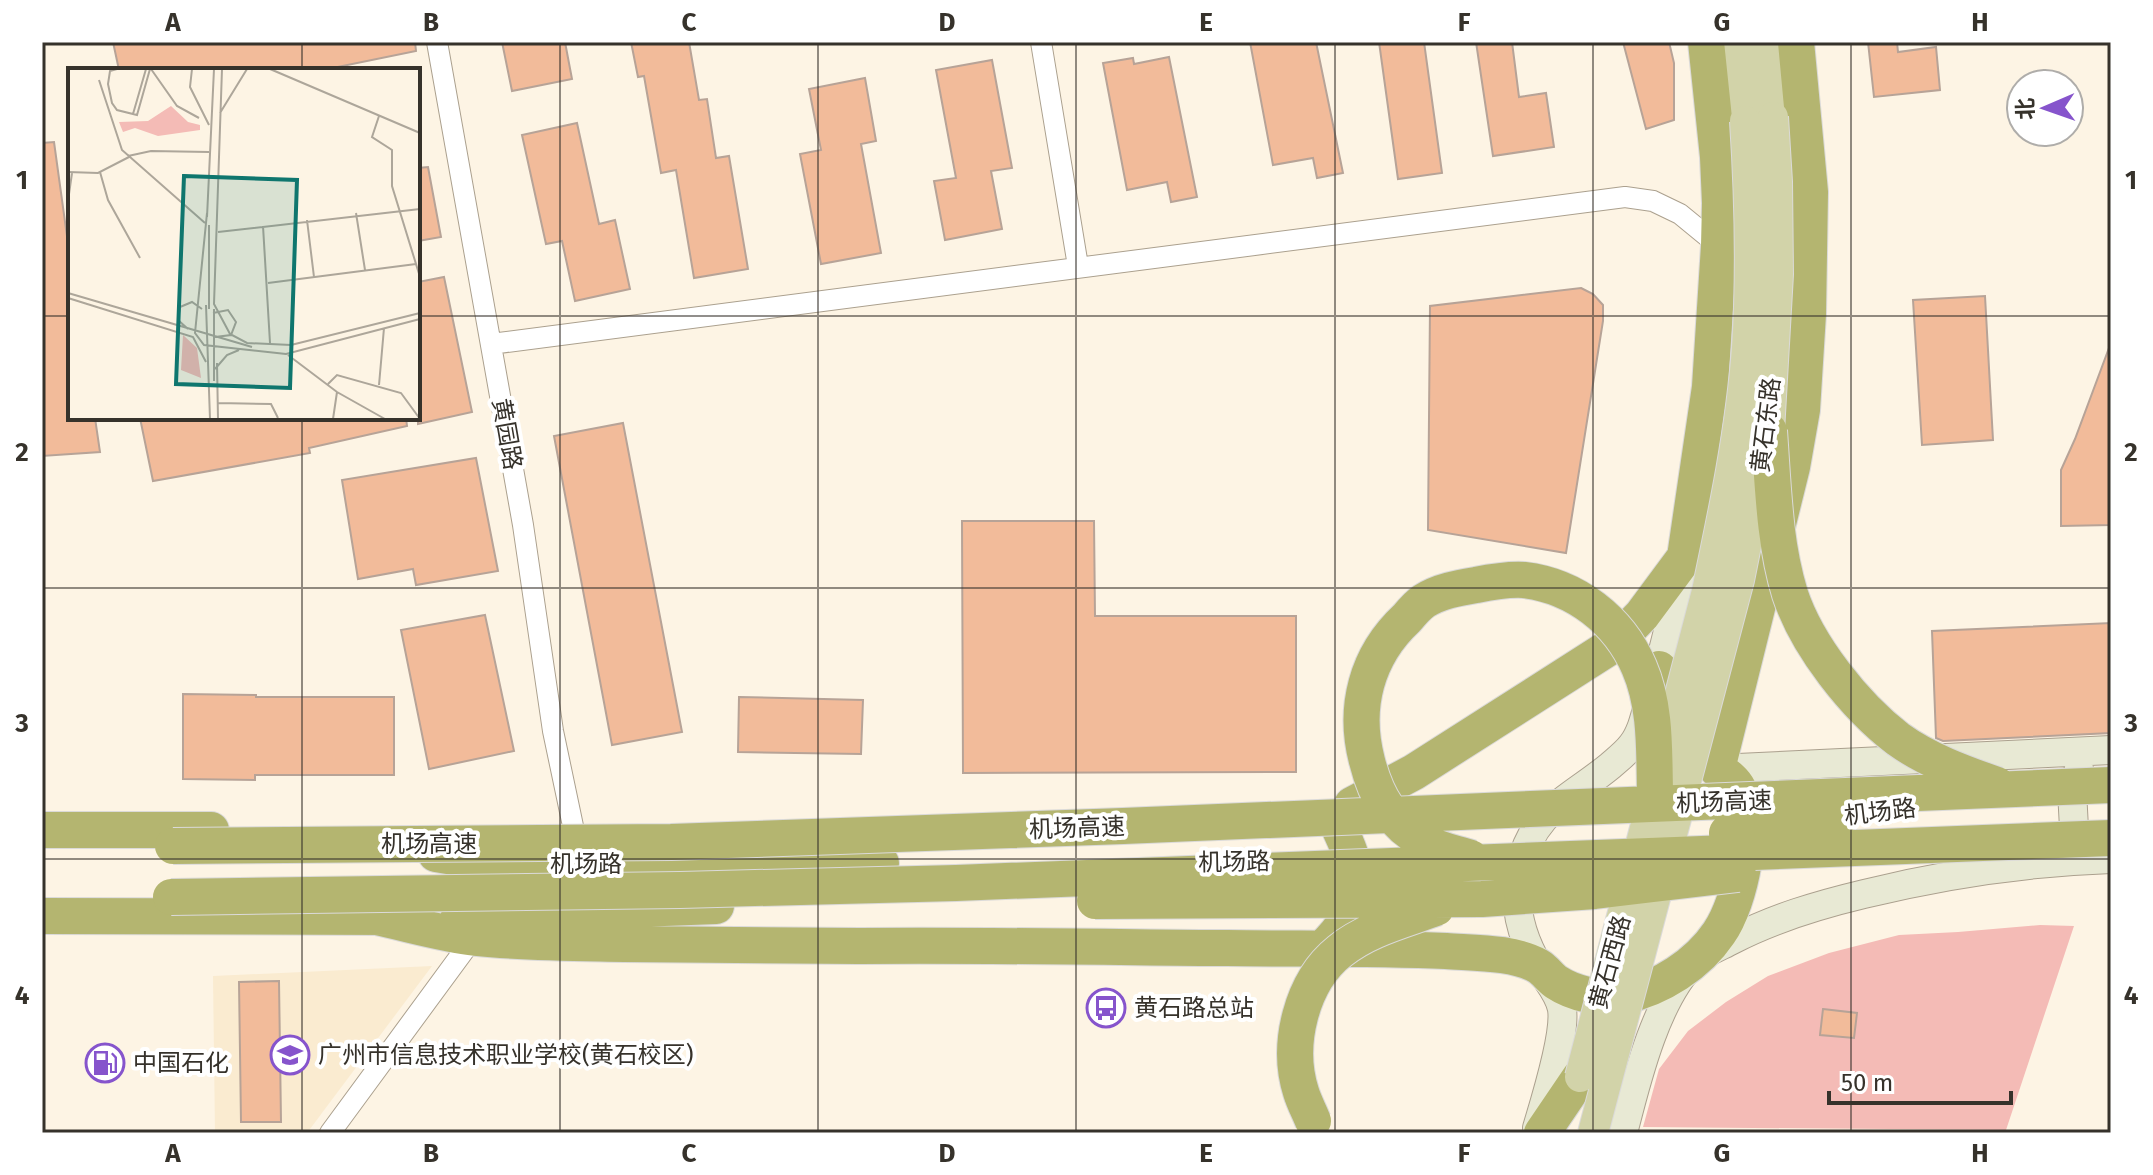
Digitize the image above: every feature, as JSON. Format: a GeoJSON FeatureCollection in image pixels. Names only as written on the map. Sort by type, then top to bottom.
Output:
{"type":"FeatureCollection","features":[{"type":"Feature","properties":{"kind":"highway"},"geometry":{"type":"LineString","coordinates":[[1322,949],[1352,913],[1356,895],[1352,857],[1324,820],[1414,772],[1613,645],[1642,615],[1685,557],[1710,387],[1719,246],[1718,157],[1706,42]]}},
{"type":"Feature","properties":{"kind":"highway"},"geometry":{"type":"LineString","coordinates":[[1539,966],[1555,982],[1572,990],[1598,997],[1621,997],[1655,986],[1696,960],[1720,933],[1732,908],[1746,841],[1740,792],[1732,779],[1717,769],[1792,467],[1806,362],[1810,192],[1801,47]]}},
{"type":"Feature","properties":{"kind":"highway"},"geometry":{"type":"LineString","coordinates":[[1769,431],[1774,505],[1791,596],[1829,668],[1865,708],[1897,738],[1916,750],[1971,776],[2037,796]]}},
{"type":"Feature","properties":{"kind":"highway"},"geometry":{"type":"LineString","coordinates":[[1685,557],[1700,577],[1716,582],[1747,578],[1769,561]]}},
{"type":"Feature","properties":{"kind":"highway"},"geometry":{"type":"LineString","coordinates":[[1472,858],[1427,843],[1405,828],[1385,808],[1371,778],[1361,739],[1362,706],[1369,673],[1382,647],[1423,602],[1449,590],[1522,580],[1559,588],[1590,604],[1621,634],[1640,667],[1667,796]]}},
{"type":"Feature","properties":{"kind":"highway"},"geometry":{"type":"LineString","coordinates":[[1659,669],[1677,695],[1693,705],[1710,705],[1737,692]]}},
{"type":"Feature","properties":{"kind":"highway","name":"机场高速"},"geometry":{"type":"LineString","coordinates":[[42,845],[687,842],[2111,785]]}},
{"type":"Feature","properties":{"kind":"highway","name":"机场路"},"geometry":{"type":"LineString","coordinates":[[358,830],[444,856],[499,863],[1118,864],[1472,858],[1671,841],[1896,810],[2037,796],[2111,793]]}},
{"type":"Feature","properties":{"kind":"highway","name":"机场路"},"geometry":{"type":"LineString","coordinates":[[42,830],[358,830],[850,822],[1324,820]]}},
{"type":"Feature","properties":{"kind":"highway","name":"机场路"},"geometry":{"type":"LineString","coordinates":[[42,916],[376,917],[776,903],[1482,899],[1609,889],[1912,851],[2107,848]]}},
{"type":"Feature","properties":{"kind":"highway","name":"机场高速"},"geometry":{"type":"LineString","coordinates":[[42,896],[353,896],[956,883],[2107,848]]}},
{"type":"Feature","properties":{"kind":"highway"},"geometry":{"type":"LineString","coordinates":[[1322,1133],[1313,1121],[1301,1091],[1296,1045],[1304,1004],[1324,968],[1340,951],[1368,934],[1440,907],[1482,899]]}},
{"type":"Feature","properties":{"kind":"highway","name":"机场路"},"geometry":{"type":"LineString","coordinates":[[376,917],[474,937],[569,943],[1322,949],[1501,955],[1539,966]]}},
{"type":"Feature","properties":{"kind":"highway"},"geometry":{"type":"LineString","coordinates":[[1542,1133],[1580,1077]]}},
{"type":"Feature","properties":{"kind":"main road","name":"黄石东路"},"geometry":{"type":"LineString","coordinates":[[1667,796],[1742,565],[1769,431],[1778,274],[1777,182],[1735,42]]}},
{"type":"Feature","properties":{"kind":"main road","name":"黄石东路"},"geometry":{"type":"LineString","coordinates":[[1667,796],[1737,435],[1747,350],[1750,193],[1764,42]]}},
{"type":"Feature","properties":{"kind":"main road"},"geometry":{"type":"LineString","coordinates":[[1536,1133],[1559,1044],[1562,1011],[1553,986],[1526,941],[1518,916],[1516,890],[1524,852],[1546,814],[1624,754],[1640,732],[1659,669],[1685,557]]}},
{"type":"Feature","properties":{"kind":"main road"},"geometry":{"type":"LineString","coordinates":[[1600,774],[1634,758],[1653,756],[1698,762],[1717,769],[2098,750]]}},
{"type":"Feature","properties":{"kind":"main road"},"geometry":{"type":"LineString","coordinates":[[2098,750],[2072,791],[2074,828],[2107,848]]}},
{"type":"Feature","properties":{"kind":"main road","name":"黄石西路"},"geometry":{"type":"LineString","coordinates":[[1565,1133],[1667,796]]}},
{"type":"Feature","properties":{"kind":"main road","name":"黄石西路"},"geometry":{"type":"LineString","coordinates":[[1593,1133],[1667,796]]}},
{"type":"Feature","properties":{"kind":"main road"},"geometry":{"type":"LineString","coordinates":[[1324,820],[1546,814]]}},
{"type":"Feature","properties":{"kind":"main road"},"geometry":{"type":"LineString","coordinates":[[1623,1133],[1639,1072],[1659,1017],[1672,992],[1696,960],[1759,926],[1875,891],[2107,848]]}},
{"type":"Feature","properties":{"kind":"street","name":"黄园路"},"geometry":{"type":"LineString","coordinates":[[437,42],[523,525],[553,731],[573,826]]}},
{"type":"Feature","properties":{"kind":"street"},"geometry":{"type":"LineString","coordinates":[[1041,42],[1078,266]]}},
{"type":"Feature","properties":{"kind":"street"},"geometry":{"type":"LineString","coordinates":[[491,344],[1625,197],[1653,201],[1680,214],[1719,246]]}},
{"type":"Feature","properties":{"kind":"street"},"geometry":{"type":"LineString","coordinates":[[330,1133],[474,937]]}},
{"type":"Feature","properties":{"kind":"shaded area"},"geometry":{"type":"Polygon","coordinates":[[[2040,925],[2074,926],[2006,1130],[1643,1127],[1659,1069],[1688,1031],[1768,976],[1829,953],[1899,935],[2040,925]]]}},
{"type":"Feature","properties":{"kind":"shaded area","name":"广州市信息技术职业学校(黄石校区)"},"geometry":{"type":"Polygon","coordinates":[[[432,966],[307,1133],[215,1133],[213,976],[432,966]]]}},
{"type":"Feature","properties":{"kind":"building"},"geometry":{"type":"Polygon","coordinates":[[[113,42],[415,42],[416,51],[333,68],[119,68],[113,42]]]}},
{"type":"Feature","properties":{"kind":"building"},"geometry":{"type":"Polygon","coordinates":[[[502,42],[565,42],[572,79],[512,91],[502,42]]]}},
{"type":"Feature","properties":{"kind":"building"},"geometry":{"type":"Polygon","coordinates":[[[631,42],[689,42],[699,100],[707,99],[716,158],[729,156],[748,269],[694,278],[676,170],[661,173],[644,76],[638,77],[631,42]]]}},
{"type":"Feature","properties":{"kind":"building"},"geometry":{"type":"Polygon","coordinates":[[[1250,42],[1316,42],[1343,173],[1317,178],[1313,158],[1273,165],[1250,42]]]}},
{"type":"Feature","properties":{"kind":"building"},"geometry":{"type":"Polygon","coordinates":[[[1379,42],[1424,42],[1442,173],[1398,179],[1379,42]]]}},
{"type":"Feature","properties":{"kind":"building"},"geometry":{"type":"Polygon","coordinates":[[[1476,42],[1512,42],[1519,97],[1546,93],[1554,147],[1493,156],[1476,42]]]}},
{"type":"Feature","properties":{"kind":"building"},"geometry":{"type":"Polygon","coordinates":[[[1623,42],[1669,42],[1674,63],[1674,120],[1646,129],[1623,42]]]}},
{"type":"Feature","properties":{"kind":"building"},"geometry":{"type":"Polygon","coordinates":[[[1868,42],[1897,42],[1898,52],[1936,47],[1940,90],[1874,97],[1868,42]]]}},
{"type":"Feature","properties":{"kind":"building"},"geometry":{"type":"Polygon","coordinates":[[[1169,57],[1197,197],[1171,202],[1167,182],[1127,190],[1103,63],[1133,58],[1134,64],[1169,57]]]}},
{"type":"Feature","properties":{"kind":"building"},"geometry":{"type":"Polygon","coordinates":[[[992,60],[1012,168],[991,171],[1002,229],[945,240],[934,181],[956,178],[936,70],[992,60]]]}},
{"type":"Feature","properties":{"kind":"building"},"geometry":{"type":"Polygon","coordinates":[[[865,78],[876,141],[861,144],[881,253],[821,264],[800,154],[821,150],[809,89],[865,78]]]}},
{"type":"Feature","properties":{"kind":"building"},"geometry":{"type":"Polygon","coordinates":[[[577,123],[599,224],[615,220],[630,289],[575,301],[562,241],[546,244],[522,135],[577,123]]]}},
{"type":"Feature","properties":{"kind":"building"},"geometry":{"type":"Polygon","coordinates":[[[54,142],[68,244],[68,420],[95,420],[100,452],[42,456],[42,143],[54,142]]]}},
{"type":"Feature","properties":{"kind":"building"},"geometry":{"type":"Polygon","coordinates":[[[428,167],[441,237],[420,241],[420,168],[428,167]]]}},
{"type":"Feature","properties":{"kind":"building"},"geometry":{"type":"Polygon","coordinates":[[[444,277],[472,412],[418,424],[420,420],[420,282],[444,277]]]}},
{"type":"Feature","properties":{"kind":"building"},"geometry":{"type":"Polygon","coordinates":[[[1581,288],[1593,294],[1603,305],[1603,321],[1566,553],[1428,530],[1430,306],[1581,288]]]}},
{"type":"Feature","properties":{"kind":"building"},"geometry":{"type":"Polygon","coordinates":[[[1985,296],[1993,440],[1922,445],[1913,300],[1985,296]]]}},
{"type":"Feature","properties":{"kind":"building"},"geometry":{"type":"Polygon","coordinates":[[[2109,348],[2111,525],[2061,526],[2061,470],[2109,348]]]}},
{"type":"Feature","properties":{"kind":"building"},"geometry":{"type":"Polygon","coordinates":[[[140,420],[406,420],[407,426],[309,448],[310,453],[153,481],[140,420]]]}},
{"type":"Feature","properties":{"kind":"building"},"geometry":{"type":"Polygon","coordinates":[[[623,423],[682,732],[612,745],[554,436],[623,423]]]}},
{"type":"Feature","properties":{"kind":"building"},"geometry":{"type":"Polygon","coordinates":[[[476,458],[498,571],[416,585],[413,569],[358,579],[342,480],[476,458]]]}},
{"type":"Feature","properties":{"kind":"building"},"geometry":{"type":"Polygon","coordinates":[[[962,521],[1094,521],[1095,616],[1296,616],[1296,772],[963,773],[962,521]]]}},
{"type":"Feature","properties":{"kind":"building"},"geometry":{"type":"Polygon","coordinates":[[[485,615],[514,751],[429,769],[401,630],[485,615]]]}},
{"type":"Feature","properties":{"kind":"building"},"geometry":{"type":"Polygon","coordinates":[[[2111,623],[2111,733],[1943,741],[1936,738],[1932,631],[2111,623]]]}},
{"type":"Feature","properties":{"kind":"building"},"geometry":{"type":"Polygon","coordinates":[[[183,694],[394,697],[394,775],[255,775],[255,780],[183,779],[183,694]]]}},
{"type":"Feature","properties":{"kind":"building"},"geometry":{"type":"Polygon","coordinates":[[[739,697],[863,700],[861,754],[738,752],[739,697]]]}},
{"type":"Feature","properties":{"kind":"building"},"geometry":{"type":"Polygon","coordinates":[[[279,981],[281,1122],[241,1122],[239,982],[279,981]]]}},
{"type":"Feature","properties":{"kind":"building"},"geometry":{"type":"Polygon","coordinates":[[[1823,1009],[1857,1013],[1854,1038],[1820,1035],[1823,1009]]]}},
{"type":"Feature","properties":{"kind":"place","name":"黄石路总站"},"geometry":{"type":"Point","coordinates":[1106,1008]}},
{"type":"Feature","properties":{"kind":"place","name":"广州市信息技术职业学校(黄石校区)"},"geometry":{"type":"Point","coordinates":[290,1055]}},
{"type":"Feature","properties":{"kind":"place","name":"中国石化"},"geometry":{"type":"Point","coordinates":[105,1063]}}]}
